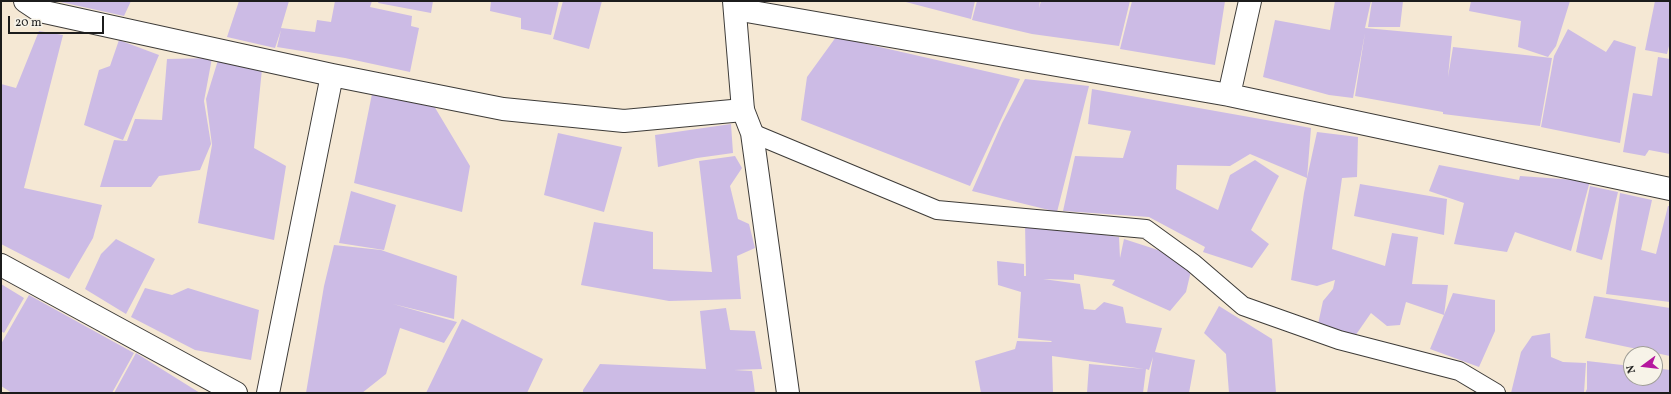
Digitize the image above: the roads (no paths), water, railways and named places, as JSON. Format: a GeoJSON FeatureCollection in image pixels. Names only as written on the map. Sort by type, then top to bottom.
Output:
{"type":"FeatureCollection","features":[{"type":"Feature","properties":{"kind":"street"},"geometry":{"type":"LineString","coordinates":[[25,1],[40,12],[332,75],[503,109],[624,120],[743,110]]}},
{"type":"Feature","properties":{"kind":"street"},"geometry":{"type":"LineString","coordinates":[[1230,95],[1250,1]]}},
{"type":"Feature","properties":{"kind":"street"},"geometry":{"type":"LineString","coordinates":[[788,393],[752,133],[743,110],[735,5],[1230,95],[1670,189]]}},
{"type":"Feature","properties":{"kind":"street"},"geometry":{"type":"LineString","coordinates":[[268,393],[332,75]]}},
{"type":"Feature","properties":{"kind":"street"},"geometry":{"type":"LineString","coordinates":[[1,265],[236,393]]}},
{"type":"Feature","properties":{"kind":"lane"},"geometry":{"type":"LineString","coordinates":[[752,133],[938,210],[1146,229],[1193,263],[1243,306],[1339,340],[1460,372],[1496,393]]}}]}
